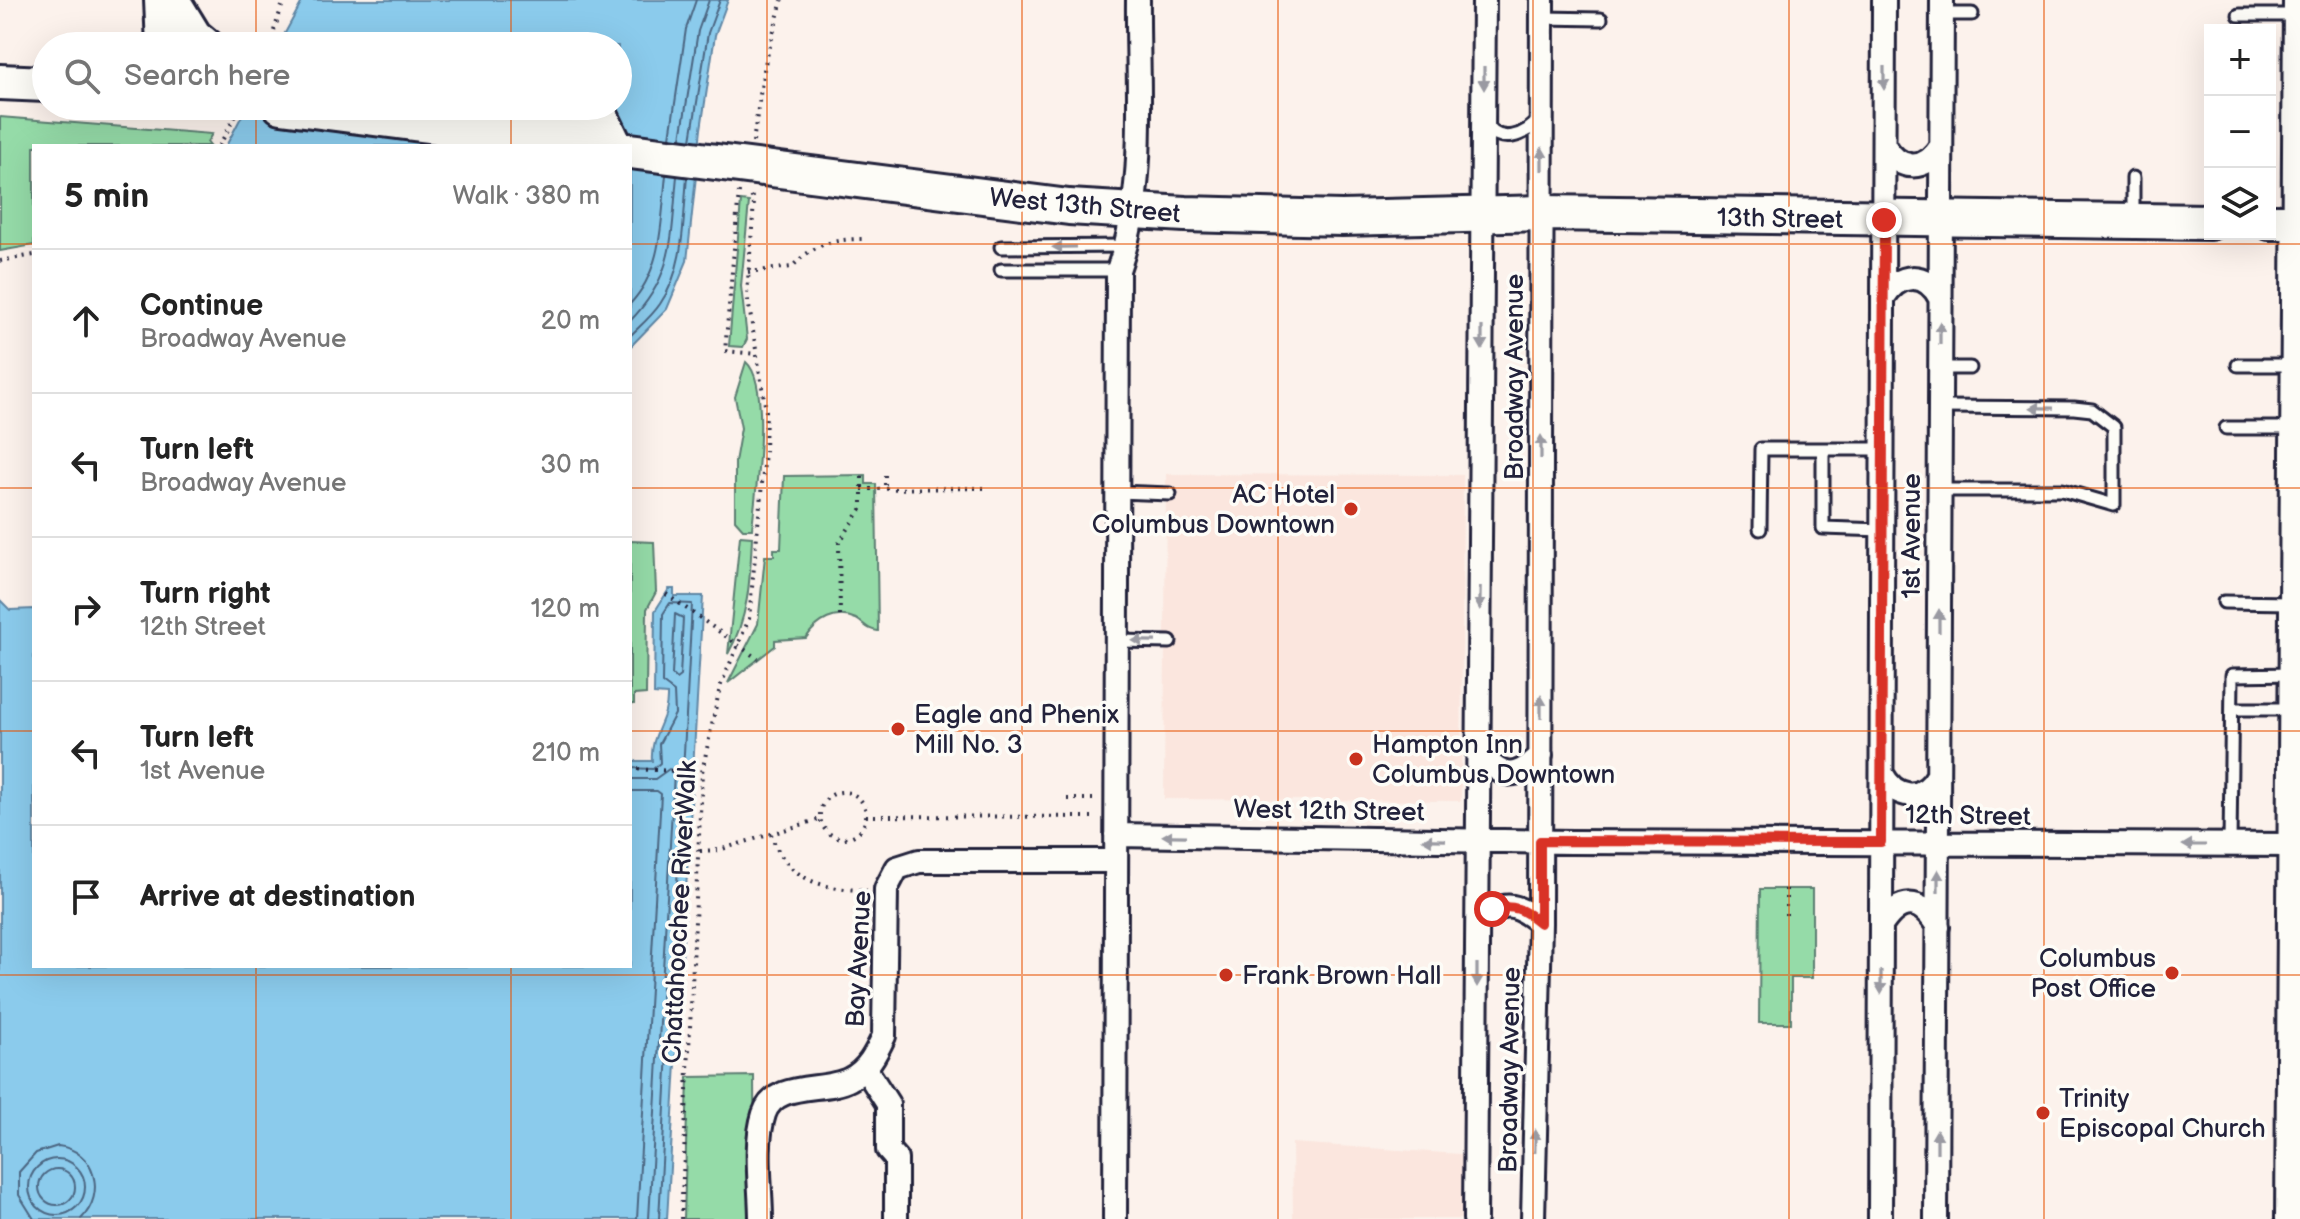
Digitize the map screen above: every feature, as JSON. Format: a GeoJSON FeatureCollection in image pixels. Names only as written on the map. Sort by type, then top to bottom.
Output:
{"type":"FeatureCollection","features":[{"type":"Feature","properties":{"kind":"main road"},"geometry":{"type":"LineString","coordinates":[[160,0],[161,32]]}},
{"type":"Feature","properties":{"kind":"main road"},"geometry":{"type":"LineString","coordinates":[[172,0],[192,32]]}},
{"type":"Feature","properties":{"kind":"main road"},"geometry":{"type":"LineString","coordinates":[[2291,1219],[2297,845],[2299,8]]}},
{"type":"Feature","properties":{"kind":"main road"},"geometry":{"type":"LineString","coordinates":[[0,82],[32,83]]}},
{"type":"Feature","properties":{"kind":"main road"},"geometry":{"type":"LineString","coordinates":[[390,120],[577,144]]}},
{"type":"Feature","properties":{"kind":"main road"},"geometry":{"type":"LineString","coordinates":[[602,120],[614,144]]}},
{"type":"Feature","properties":{"kind":"main road","name":"West 13th Street"},"geometry":{"type":"LineString","coordinates":[[632,151],[1069,207],[1342,218],[1542,213]]}},
{"type":"Feature","properties":{"kind":"main road","name":"13th Street"},"geometry":{"type":"LineString","coordinates":[[1542,213],[1941,221],[2204,222]]}},
{"type":"Feature","properties":{"kind":"main road"},"geometry":{"type":"LineString","coordinates":[[2276,222],[2300,222]]}},
{"type":"Feature","properties":{"kind":"street"},"geometry":{"type":"LineString","coordinates":[[1115,1219],[1118,270],[1127,246],[1138,166],[1138,0]]}},
{"type":"Feature","properties":{"kind":"street","name":"Broadway Avenue"},"geometry":{"type":"LineString","coordinates":[[1475,1219],[1484,0]]}},
{"type":"Feature","properties":{"kind":"street","name":"1st Avenue"},"geometry":{"type":"LineString","coordinates":[[1880,1219],[1884,0]]}},
{"type":"Feature","properties":{"kind":"street","name":"1st Avenue"},"geometry":{"type":"LineString","coordinates":[[1936,1219],[1942,7]]}},
{"type":"Feature","properties":{"kind":"street","name":"Broadway Avenue"},"geometry":{"type":"LineString","coordinates":[[1533,1219],[1540,923],[1542,9]]}},
{"type":"Feature","properties":{"kind":"street"},"geometry":{"type":"LineString","coordinates":[[1884,145],[1892,159],[1904,166],[1921,166],[1933,159],[1941,146]]}},
{"type":"Feature","properties":{"kind":"street"},"geometry":{"type":"LineString","coordinates":[[1883,298],[1891,285],[1904,278],[1920,278],[1933,285],[1940,298]]}},
{"type":"Feature","properties":{"kind":"street"},"geometry":{"type":"LineString","coordinates":[[1479,753],[1494,769],[1510,775],[1526,770],[1541,755]]}},
{"type":"Feature","properties":{"kind":"street"},"geometry":{"type":"LineString","coordinates":[[1882,774],[1889,788],[1902,795],[1918,795],[1932,787],[1938,775]]}},
{"type":"Feature","properties":{"kind":"street","name":"West 12th Street"},"geometry":{"type":"LineString","coordinates":[[1116,817],[1478,841],[1540,841]]}},
{"type":"Feature","properties":{"kind":"street","name":"12th Street"},"geometry":{"type":"LineString","coordinates":[[1540,841],[2297,845]]}},
{"type":"Feature","properties":{"kind":"street","name":"Bay Avenue"},"geometry":{"type":"LineString","coordinates":[[761,1219],[761,1129],[767,1106],[785,1093],[850,1079],[865,1068],[884,1036],[886,889],[897,868],[919,861],[1116,861]]}},
{"type":"Feature","properties":{"kind":"street"},"geometry":{"type":"LineString","coordinates":[[1478,923],[1492,909],[1509,905],[1524,909],[1540,923]]}},
{"type":"Feature","properties":{"kind":"street"},"geometry":{"type":"LineString","coordinates":[[1881,926],[1891,911],[1902,905],[1916,905],[1929,913],[1938,927]]}},
{"type":"Feature","properties":{"kind":"street"},"geometry":{"type":"LineString","coordinates":[[865,1068],[888,1104],[888,1150],[896,1159],[896,1219]]}},
{"type":"Feature","properties":{"kind":"lane"},"geometry":{"type":"LineString","coordinates":[[1942,7],[1972,14]]}},
{"type":"Feature","properties":{"kind":"lane"},"geometry":{"type":"LineString","coordinates":[[2239,15],[2299,8]]}},
{"type":"Feature","properties":{"kind":"lane"},"geometry":{"type":"LineString","coordinates":[[1542,9],[1601,19]]}},
{"type":"Feature","properties":{"kind":"lane"},"geometry":{"type":"LineString","coordinates":[[1484,114],[1488,128],[1497,134],[1516,137],[1534,127],[1542,104]]}},
{"type":"Feature","properties":{"kind":"lane"},"geometry":{"type":"LineString","coordinates":[[2133,178],[2133,223]]}},
{"type":"Feature","properties":{"kind":"lane"},"geometry":{"type":"LineString","coordinates":[[1001,247],[1127,246]]}},
{"type":"Feature","properties":{"kind":"lane"},"geometry":{"type":"LineString","coordinates":[[1001,270],[1118,270]]}},
{"type":"Feature","properties":{"kind":"lane"},"geometry":{"type":"LineString","coordinates":[[2238,365],[2299,376]]}},
{"type":"Feature","properties":{"kind":"lane"},"geometry":{"type":"LineString","coordinates":[[1940,368],[1970,368]]}},
{"type":"Feature","properties":{"kind":"lane"},"geometry":{"type":"LineString","coordinates":[[1940,407],[2083,409],[2109,420],[2114,427],[2114,505],[2062,490],[1940,490]]}},
{"type":"Feature","properties":{"kind":"lane"},"geometry":{"type":"LineString","coordinates":[[2226,428],[2298,428]]}},
{"type":"Feature","properties":{"kind":"lane"},"geometry":{"type":"LineString","coordinates":[[1760,529],[1761,449],[1883,449]]}},
{"type":"Feature","properties":{"kind":"lane"},"geometry":{"type":"LineString","coordinates":[[1823,449],[1823,528],[1883,530]]}},
{"type":"Feature","properties":{"kind":"lane"},"geometry":{"type":"LineString","coordinates":[[1118,492],[1170,494]]}},
{"type":"Feature","properties":{"kind":"lane"},"geometry":{"type":"LineString","coordinates":[[2224,602],[2298,601]]}},
{"type":"Feature","properties":{"kind":"lane"},"geometry":{"type":"LineString","coordinates":[[1118,641],[1170,642]]}},
{"type":"Feature","properties":{"kind":"lane"},"geometry":{"type":"LineString","coordinates":[[2230,845],[2232,675],[2296,674]]}},
{"type":"Feature","properties":{"kind":"lane"},"geometry":{"type":"LineString","coordinates":[[2232,709],[2295,709]]}},
{"type":"Feature","properties":{"kind":"path"},"geometry":{"type":"LineString","coordinates":[[274,32],[284,0]]}},
{"type":"Feature","properties":{"kind":"path"},"geometry":{"type":"LineString","coordinates":[[753,144],[764,68],[782,0]]}},
{"type":"Feature","properties":{"kind":"path"},"geometry":{"type":"LineString","coordinates":[[220,144],[233,120]]}},
{"type":"Feature","properties":{"kind":"path","name":"Chattahoochee RiverWalk"},"geometry":{"type":"LineString","coordinates":[[681,1219],[702,772],[720,687],[749,619],[754,594],[766,411],[747,294],[754,202],[745,184],[739,189],[725,351],[756,354]]}},
{"type":"Feature","properties":{"kind":"path"},"geometry":{"type":"LineString","coordinates":[[748,272],[792,267],[805,252],[822,243],[838,239],[865,239]]}},
{"type":"Feature","properties":{"kind":"path"},"geometry":{"type":"LineString","coordinates":[[1,260],[32,255]]}},
{"type":"Feature","properties":{"kind":"path"},"geometry":{"type":"LineString","coordinates":[[840,616],[839,543],[842,534],[859,514],[862,475]]}},
{"type":"Feature","properties":{"kind":"path"},"geometry":{"type":"LineString","coordinates":[[885,475],[885,489]]}},
{"type":"Feature","properties":{"kind":"path"},"geometry":{"type":"LineString","coordinates":[[862,489],[990,488]]}},
{"type":"Feature","properties":{"kind":"path"},"geometry":{"type":"LineString","coordinates":[[666,594],[758,659]]}},
{"type":"Feature","properties":{"kind":"path"},"geometry":{"type":"LineString","coordinates":[[632,769],[702,772]]}},
{"type":"Feature","properties":{"kind":"path"},"geometry":{"type":"LineString","coordinates":[[843,792],[862,802],[866,816],[860,831],[846,839],[831,836],[820,819],[824,801],[843,792]]}},
{"type":"Feature","properties":{"kind":"path"},"geometry":{"type":"LineString","coordinates":[[1067,799],[1116,817]]}},
{"type":"Feature","properties":{"kind":"path"},"geometry":{"type":"LineString","coordinates":[[866,816],[1116,817]]}},
{"type":"Feature","properties":{"kind":"path"},"geometry":{"type":"LineString","coordinates":[[700,851],[719,850],[820,819]]}},
{"type":"Feature","properties":{"kind":"path"},"geometry":{"type":"LineString","coordinates":[[771,834],[777,851],[794,872],[819,886],[843,890]]}},
{"type":"Feature","properties":{"kind":"path"},"geometry":{"type":"LineString","coordinates":[[1786,889],[1786,917]]}},
{"type":"Feature","properties":{"kind":"shaded area"},"geometry":{"type":"Polygon","coordinates":[[[1166,474],[1463,475],[1461,801],[1164,799],[1166,474]]]}},
{"type":"Feature","properties":{"kind":"shaded area"},"geometry":{"type":"Polygon","coordinates":[[[1292,1143],[1476,1155],[1475,1219],[1293,1219],[1292,1143]]]}},
{"type":"Feature","properties":{"kind":"green space"},"geometry":{"type":"Polygon","coordinates":[[[0,117],[212,134],[208,144],[32,144],[32,245],[0,251],[0,117]]]}},
{"type":"Feature","properties":{"kind":"green space"},"geometry":{"type":"Polygon","coordinates":[[[741,201],[749,202],[741,286],[747,339],[743,347],[729,346],[741,201]]]}},
{"type":"Feature","properties":{"kind":"green space"},"geometry":{"type":"Polygon","coordinates":[[[746,362],[754,374],[760,416],[752,529],[743,529],[735,520],[735,462],[741,428],[735,397],[746,362]]]}},
{"type":"Feature","properties":{"kind":"green space"},"geometry":{"type":"Polygon","coordinates":[[[866,475],[866,484],[876,484],[878,631],[849,617],[828,619],[806,638],[775,640],[775,646],[728,683],[758,624],[765,556],[774,556],[774,549],[781,549],[784,476],[866,475]]]}},
{"type":"Feature","properties":{"kind":"green space"},"geometry":{"type":"Polygon","coordinates":[[[740,536],[752,537],[749,583],[740,626],[728,654],[740,536]]]}},
{"type":"Feature","properties":{"kind":"green space"},"geometry":{"type":"Polygon","coordinates":[[[632,541],[654,542],[656,592],[647,609],[646,694],[634,695],[634,704],[632,541]]]}},
{"type":"Feature","properties":{"kind":"green space"},"geometry":{"type":"Polygon","coordinates":[[[1760,889],[1812,889],[1812,978],[1791,978],[1791,1023],[1759,1023],[1760,889]]]}},
{"type":"Feature","properties":{"kind":"green space"},"geometry":{"type":"Polygon","coordinates":[[[754,1076],[755,1219],[684,1219],[688,1077],[754,1076]]]}},
{"type":"Feature","properties":{"kind":"water"},"geometry":{"type":"Polygon","coordinates":[[[303,0],[728,0],[715,35],[687,261],[667,309],[632,345],[632,144],[227,144],[240,120],[632,120],[632,32],[286,32],[303,0]]]}},
{"type":"Feature","properties":{"kind":"water"},"geometry":{"type":"Polygon","coordinates":[[[669,589],[674,589],[674,596],[703,596],[667,1219],[0,1219],[0,600],[10,610],[32,609],[32,968],[632,968],[632,761],[652,761],[654,743],[667,704],[667,695],[654,694],[655,611],[669,589]]]}},
{"type":"Feature","properties":{"kind":"place","name":"AC Hotel Columbus Downtown"},"geometry":{"type":"Point","coordinates":[1351,509]}},
{"type":"Feature","properties":{"kind":"place","name":"Eagle and Phenix Mill No. 3"},"geometry":{"type":"Point","coordinates":[898,729]}},
{"type":"Feature","properties":{"kind":"place","name":"Hampton Inn Columbus Downtown"},"geometry":{"type":"Point","coordinates":[1356,759]}},
{"type":"Feature","properties":{"kind":"place","name":"Columbus Post Office"},"geometry":{"type":"Point","coordinates":[2172,973]}},
{"type":"Feature","properties":{"kind":"place","name":"Frank Brown Hall"},"geometry":{"type":"Point","coordinates":[1226,975]}},
{"type":"Feature","properties":{"kind":"place","name":"Trinity Episcopal Church"},"geometry":{"type":"Point","coordinates":[2043,1113]}},
{"type":"Feature","properties":{"kind":"route"},"geometry":{"type":"LineString","coordinates":[[1492,909],[1509,905],[1524,909],[1540,923],[1540,841],[1881,842],[1884,220]]}}]}
